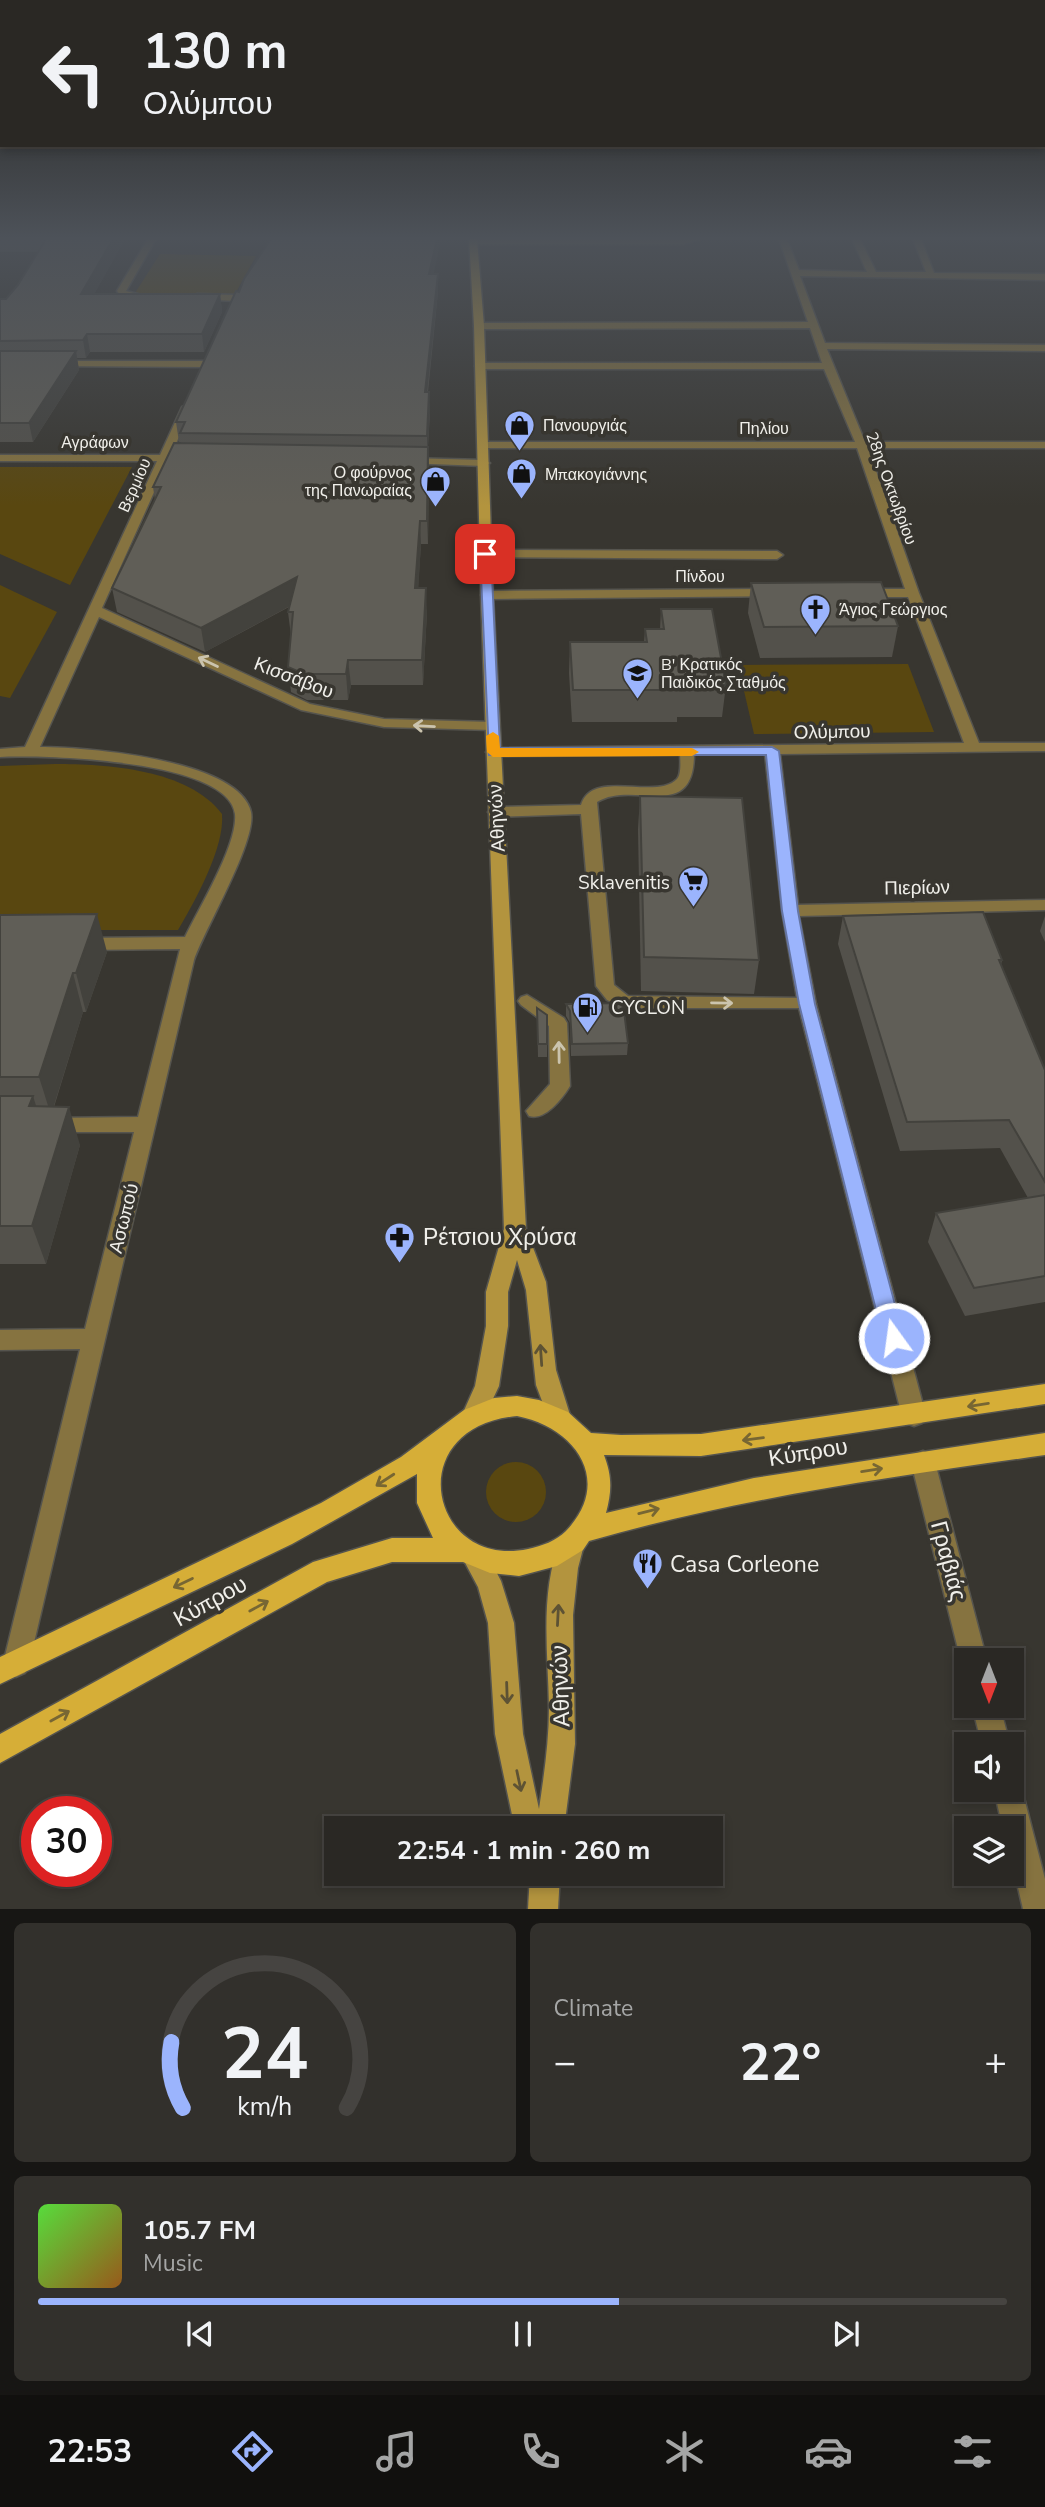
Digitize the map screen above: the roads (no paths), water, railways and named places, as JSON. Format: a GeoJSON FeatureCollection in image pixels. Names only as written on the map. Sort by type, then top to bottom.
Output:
{"type":"FeatureCollection","features":[{"type":"Feature","properties":{"kind":"main road","name":"Αθηνών"},"geometry":{"type":"LineString","coordinates":[[474,1415],[486,1386],[496,1336],[497,1292],[515,1229],[485,554],[479,328]]}},
{"type":"Feature","properties":{"kind":"main road","name":"Αθηνών"},"geometry":{"type":"LineString","coordinates":[[515,1229],[537,1288],[542,1368],[548,1394],[559,1418]]}},
{"type":"Feature","properties":{"kind":"main road","name":"Κύπρου"},"geometry":{"type":"LineString","coordinates":[[586,1443],[621,1446],[701,1445],[914,1416],[1045,1394]]}},
{"type":"Feature","properties":{"kind":"main road","name":"Κύπρου"},"geometry":{"type":"LineString","coordinates":[[8,1667],[235,1558],[377,1485],[442,1441],[456,1426],[495,1407],[538,1409],[559,1418],[574,1429],[586,1443],[599,1478],[599,1496],[593,1514],[577,1538]]}},
{"type":"Feature","properties":{"kind":"main road","name":"Κύπρου"},"geometry":{"type":"LineString","coordinates":[[442,1441],[429,1469],[428,1499],[440,1527],[469,1554]]}},
{"type":"Feature","properties":{"kind":"main road","name":"Κύπρου"},"geometry":{"type":"LineString","coordinates":[[0,1749],[322,1572],[392,1550],[469,1554],[499,1564],[525,1564],[550,1557],[577,1538],[643,1512],[704,1499],[1045,1444]]}},
{"type":"Feature","properties":{"kind":"main road","name":"Αθηνών"},"geometry":{"type":"LineString","coordinates":[[552,1816],[562,1732],[559,1595],[562,1572],[577,1538]]}},
{"type":"Feature","properties":{"kind":"main road"},"geometry":{"type":"LineString","coordinates":[[469,1554],[489,1579],[500,1610],[506,1644],[509,1734],[526,1816]]}},
{"type":"Feature","properties":{"kind":"street","name":"28ης Οκτωβρίου"},"geometry":{"type":"LineString","coordinates":[[814,328],[861,444],[913,593],[973,748]]}},
{"type":"Feature","properties":{"kind":"street"},"geometry":{"type":"LineString","coordinates":[[821,346],[1045,348]]}},
{"type":"Feature","properties":{"kind":"street"},"geometry":{"type":"LineString","coordinates":[[41,364],[206,365]]}},
{"type":"Feature","properties":{"kind":"street"},"geometry":{"type":"LineString","coordinates":[[480,366],[828,366]]}},
{"type":"Feature","properties":{"kind":"street","name":"Βερμίου"},"geometry":{"type":"LineString","coordinates":[[31,751],[190,399]]}},
{"type":"Feature","properties":{"kind":"street","name":"Πηλίου"},"geometry":{"type":"LineString","coordinates":[[484,444],[1045,445]]}},
{"type":"Feature","properties":{"kind":"street","name":"Αγράφων"},"geometry":{"type":"LineString","coordinates":[[0,458],[191,458]]}},
{"type":"Feature","properties":{"kind":"street"},"geometry":{"type":"LineString","coordinates":[[398,461],[484,463]]}},
{"type":"Feature","properties":{"kind":"street"},"geometry":{"type":"LineString","coordinates":[[485,554],[777,555]]}},
{"type":"Feature","properties":{"kind":"street","name":"Πίνδου"},"geometry":{"type":"LineString","coordinates":[[487,595],[788,593]]}},
{"type":"Feature","properties":{"kind":"street"},"geometry":{"type":"LineString","coordinates":[[844,593],[913,593]]}},
{"type":"Feature","properties":{"kind":"street","name":"Κισσάβου"},"geometry":{"type":"LineString","coordinates":[[95,610],[306,707],[384,723],[492,726]]}},
{"type":"Feature","properties":{"kind":"street","name":"Ολύμπου"},"geometry":{"type":"LineString","coordinates":[[493,752],[1045,747]]}},
{"type":"Feature","properties":{"kind":"street"},"geometry":{"type":"LineString","coordinates":[[0,753],[31,751]]}},
{"type":"Feature","properties":{"kind":"street","name":"Ασωπού"},"geometry":{"type":"LineString","coordinates":[[8,1667],[93,1339],[190,943],[233,856],[244,813],[241,804],[223,787],[170,768],[130,758],[31,751]]}},
{"type":"Feature","properties":{"kind":"street"},"geometry":{"type":"LineString","coordinates":[[772,751],[790,911],[807,1004],[914,1416]]}},
{"type":"Feature","properties":{"kind":"street"},"geometry":{"type":"LineString","coordinates":[[687,752],[687,774],[683,782],[665,791],[604,791],[590,800],[588,809],[603,981],[608,992],[625,1002],[807,1004]]}},
{"type":"Feature","properties":{"kind":"street"},"geometry":{"type":"LineString","coordinates":[[496,811],[588,809]]}},
{"type":"Feature","properties":{"kind":"street","name":"Πιερίων"},"geometry":{"type":"LineString","coordinates":[[790,911],[1045,905]]}},
{"type":"Feature","properties":{"kind":"street"},"geometry":{"type":"LineString","coordinates":[[68,944],[190,943]]}},
{"type":"Feature","properties":{"kind":"street"},"geometry":{"type":"LineString","coordinates":[[527,1001],[558,1023],[560,1086],[536,1111]]}},
{"type":"Feature","properties":{"kind":"street"},"geometry":{"type":"LineString","coordinates":[[26,1125],[146,1124]]}},
{"type":"Feature","properties":{"kind":"street"},"geometry":{"type":"LineString","coordinates":[[0,1340],[93,1339]]}},
{"type":"Feature","properties":{"kind":"street","name":"Γραβιάς"},"geometry":{"type":"LineString","coordinates":[[923,1462],[971,1648]]}},
{"type":"Feature","properties":{"kind":"street"},"geometry":{"type":"LineString","coordinates":[[1011,1802],[1038,1909]]}},
{"type":"Feature","properties":{"kind":"place","name":"Πανουργιάς"},"geometry":{"type":"Point","coordinates":[520,452]}},
{"type":"Feature","properties":{"kind":"place","name":"Μπακογιάννης"},"geometry":{"type":"Point","coordinates":[522,501]}},
{"type":"Feature","properties":{"kind":"place","name":"Ο φούρνος της Πανωραίας"},"geometry":{"type":"Point","coordinates":[435,508]}},
{"type":"Feature","properties":{"kind":"place","name":"Άγιος Γεώργιος"},"geometry":{"type":"Point","coordinates":[816,636]}},
{"type":"Feature","properties":{"kind":"place","name":"B' Κρατικός Παιδικός Σταθμός"},"geometry":{"type":"Point","coordinates":[638,700]}},
{"type":"Feature","properties":{"kind":"place","name":"Sklavenitis"},"geometry":{"type":"Point","coordinates":[693,909]}},
{"type":"Feature","properties":{"kind":"place","name":"CYCLON"},"geometry":{"type":"Point","coordinates":[588,1034]}},
{"type":"Feature","properties":{"kind":"place","name":"Ρέτσιου Χρύσα"},"geometry":{"type":"Point","coordinates":[400,1264]}},
{"type":"Feature","properties":{"kind":"place","name":"Casa Corleone"},"geometry":{"type":"Point","coordinates":[647,1591]}}]}
